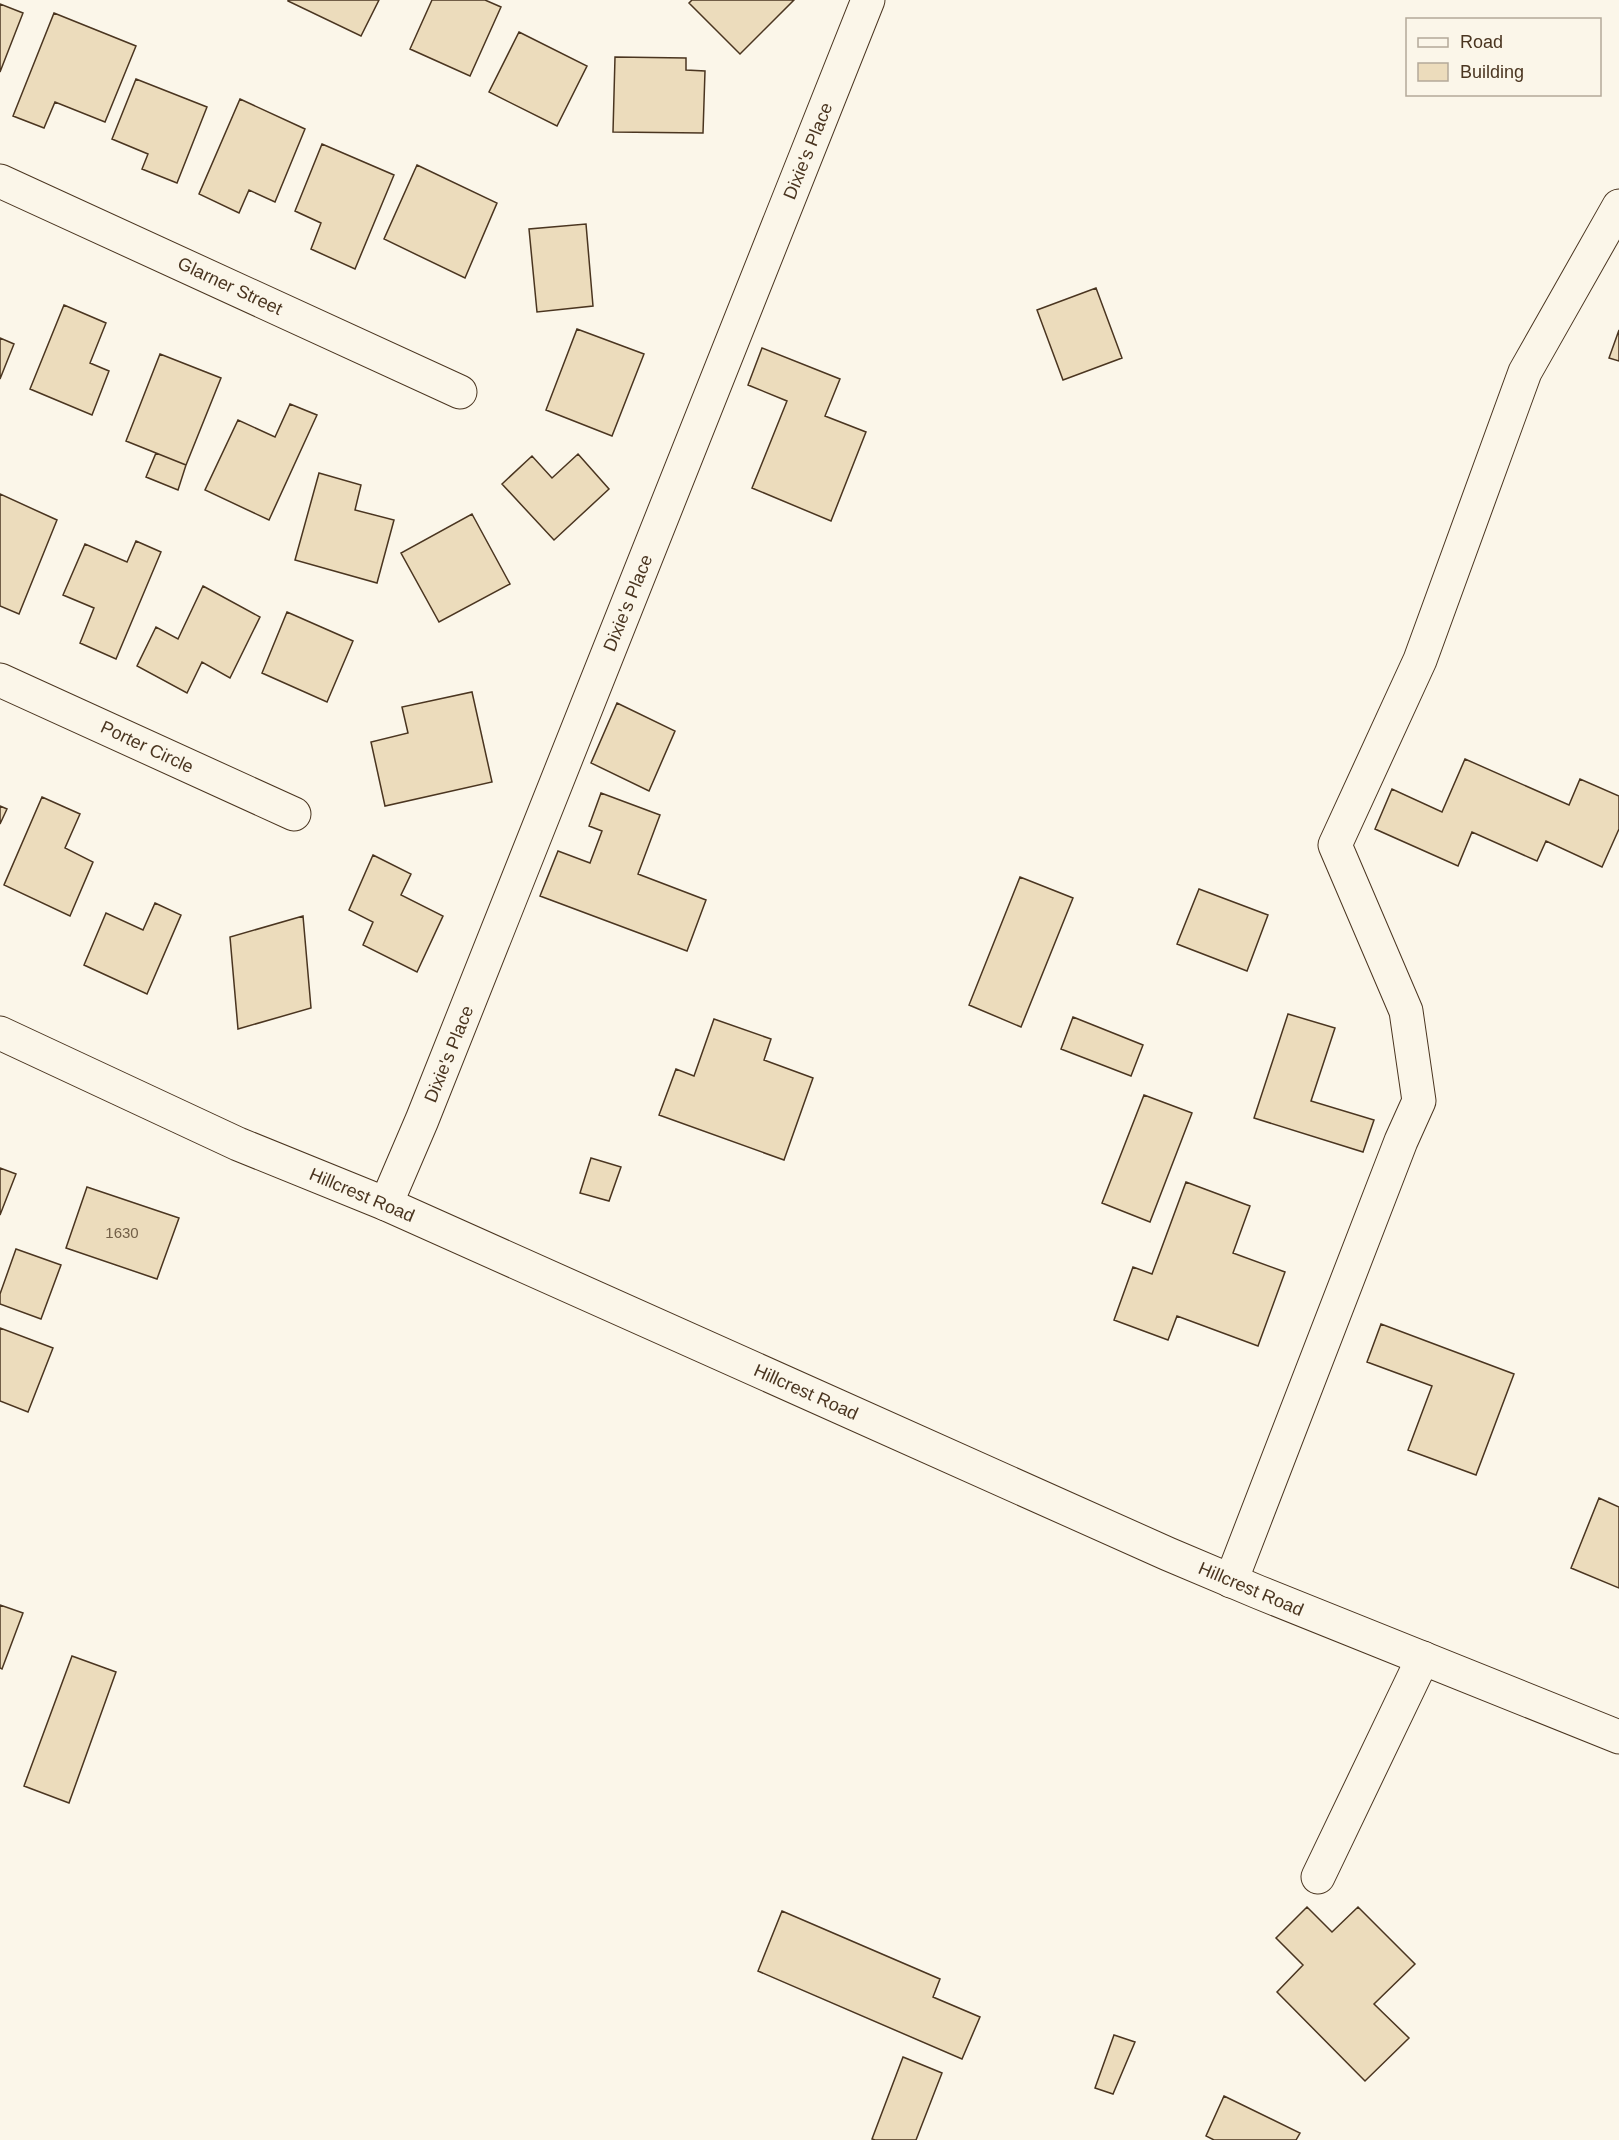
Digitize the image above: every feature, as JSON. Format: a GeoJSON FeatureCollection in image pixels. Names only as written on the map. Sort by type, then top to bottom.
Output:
{"type":"FeatureCollection","features":[{"type":"Feature","properties":{"kind":"street","name":"Dixie's Place"},"geometry":{"type":"LineString","coordinates":[[386,1204],[427,1109],[868,0]]}},
{"type":"Feature","properties":{"kind":"street","name":"Glarner Street"},"geometry":{"type":"LineString","coordinates":[[0,181],[459,392]]}},
{"type":"Feature","properties":{"kind":"street"},"geometry":{"type":"LineString","coordinates":[[1231,1581],[1397,1152],[1419,1101],[1406,1011],[1335,845],[1420,660],[1525,372],[1619,206]]}},
{"type":"Feature","properties":{"kind":"street","name":"Porter Circle"},"geometry":{"type":"LineString","coordinates":[[0,680],[294,814]]}},
{"type":"Feature","properties":{"kind":"street","name":"Hillcrest Road"},"geometry":{"type":"LineString","coordinates":[[0,1033],[238,1144],[386,1204],[1231,1581],[1619,1737]]}},
{"type":"Feature","properties":{"kind":"street"},"geometry":{"type":"LineString","coordinates":[[1318,1877],[1423,1658]]}},
{"type":"Feature","properties":{"kind":"building"},"geometry":{"type":"Polygon","coordinates":[[[288,0],[379,0],[361,36],[288,0]]]}},
{"type":"Feature","properties":{"kind":"building"},"geometry":{"type":"Polygon","coordinates":[[[432,0],[485,0],[501,7],[470,76],[410,49],[432,0]]]}},
{"type":"Feature","properties":{"kind":"building"},"geometry":{"type":"Polygon","coordinates":[[[692,0],[794,0],[740,54],[689,3],[692,0]]]}},
{"type":"Feature","properties":{"kind":"building"},"geometry":{"type":"Polygon","coordinates":[[[0,4],[23,13],[0,72],[0,4]]]}},
{"type":"Feature","properties":{"kind":"building"},"geometry":{"type":"Polygon","coordinates":[[[54,13],[136,46],[105,122],[55,102],[44,128],[13,116],[54,13]]]}},
{"type":"Feature","properties":{"kind":"building"},"geometry":{"type":"Polygon","coordinates":[[[519,32],[587,66],[557,126],[489,92],[519,32]]]}},
{"type":"Feature","properties":{"kind":"building"},"geometry":{"type":"Polygon","coordinates":[[[615,57],[686,58],[686,70],[705,71],[703,133],[613,132],[615,57]]]}},
{"type":"Feature","properties":{"kind":"building"},"geometry":{"type":"Polygon","coordinates":[[[136,79],[207,107],[177,183],[142,169],[148,154],[112,139],[136,79]]]}},
{"type":"Feature","properties":{"kind":"building"},"geometry":{"type":"Polygon","coordinates":[[[240,99],[305,129],[275,202],[249,190],[239,213],[199,194],[240,99]]]}},
{"type":"Feature","properties":{"kind":"building"},"geometry":{"type":"Polygon","coordinates":[[[322,144],[394,175],[355,269],[311,249],[321,223],[295,211],[322,144]]]}},
{"type":"Feature","properties":{"kind":"building"},"geometry":{"type":"Polygon","coordinates":[[[417,165],[497,203],[465,278],[384,239],[417,165]]]}},
{"type":"Feature","properties":{"kind":"building"},"geometry":{"type":"Polygon","coordinates":[[[586,224],[593,306],[537,312],[529,229],[586,224]]]}},
{"type":"Feature","properties":{"kind":"building"},"geometry":{"type":"Polygon","coordinates":[[[1096,288],[1122,358],[1063,380],[1037,310],[1096,288]]]}},
{"type":"Feature","properties":{"kind":"building"},"geometry":{"type":"Polygon","coordinates":[[[64,305],[106,323],[90,363],[109,371],[92,415],[30,389],[64,305]]]}},
{"type":"Feature","properties":{"kind":"building"},"geometry":{"type":"Polygon","coordinates":[[[577,329],[644,354],[612,436],[546,410],[577,329]]]}},
{"type":"Feature","properties":{"kind":"building"},"geometry":{"type":"Polygon","coordinates":[[[1619,330],[1619,361],[1609,358],[1619,330]]]}},
{"type":"Feature","properties":{"kind":"building"},"geometry":{"type":"Polygon","coordinates":[[[0,338],[14,344],[0,379],[0,338]]]}},
{"type":"Feature","properties":{"kind":"building"},"geometry":{"type":"Polygon","coordinates":[[[762,348],[840,379],[825,416],[866,432],[831,521],[752,488],[787,401],[748,385],[762,348]]]}},
{"type":"Feature","properties":{"kind":"building"},"geometry":{"type":"Polygon","coordinates":[[[160,354],[221,378],[186,465],[126,441],[160,354]]]}},
{"type":"Feature","properties":{"kind":"building"},"geometry":{"type":"Polygon","coordinates":[[[290,404],[317,415],[269,520],[205,490],[238,420],[275,437],[290,404]]]}},
{"type":"Feature","properties":{"kind":"building"},"geometry":{"type":"Polygon","coordinates":[[[156,453],[186,465],[178,490],[146,477],[156,453]]]}},
{"type":"Feature","properties":{"kind":"building"},"geometry":{"type":"Polygon","coordinates":[[[578,454],[609,489],[554,540],[502,484],[532,456],[552,478],[578,454]]]}},
{"type":"Feature","properties":{"kind":"building"},"geometry":{"type":"Polygon","coordinates":[[[319,473],[361,485],[355,510],[394,520],[377,583],[295,560],[319,473]]]}},
{"type":"Feature","properties":{"kind":"building"},"geometry":{"type":"Polygon","coordinates":[[[0,494],[57,520],[19,614],[0,606],[0,494]]]}},
{"type":"Feature","properties":{"kind":"building"},"geometry":{"type":"Polygon","coordinates":[[[472,514],[510,584],[439,622],[401,553],[472,514]]]}},
{"type":"Feature","properties":{"kind":"building"},"geometry":{"type":"Polygon","coordinates":[[[136,541],[161,552],[116,659],[80,643],[94,608],[63,595],[85,544],[127,562],[136,541]]]}},
{"type":"Feature","properties":{"kind":"building"},"geometry":{"type":"Polygon","coordinates":[[[203,586],[260,617],[230,678],[202,662],[187,693],[137,666],[156,627],[178,639],[203,586]]]}},
{"type":"Feature","properties":{"kind":"building"},"geometry":{"type":"Polygon","coordinates":[[[287,612],[353,641],[327,702],[262,673],[287,612]]]}},
{"type":"Feature","properties":{"kind":"building"},"geometry":{"type":"Polygon","coordinates":[[[472,692],[492,782],[385,806],[371,742],[408,733],[402,707],[472,692]]]}},
{"type":"Feature","properties":{"kind":"building"},"geometry":{"type":"Polygon","coordinates":[[[617,703],[675,731],[649,791],[591,763],[617,703]]]}},
{"type":"Feature","properties":{"kind":"building"},"geometry":{"type":"Polygon","coordinates":[[[1465,759],[1569,805],[1580,779],[1619,796],[1619,829],[1602,867],[1546,841],[1537,861],[1472,832],[1458,866],[1375,829],[1392,789],[1442,812],[1465,759]]]}},
{"type":"Feature","properties":{"kind":"building"},"geometry":{"type":"Polygon","coordinates":[[[601,793],[660,815],[638,874],[706,900],[687,951],[540,896],[558,851],[590,863],[602,831],[589,826],[601,793]]]}},
{"type":"Feature","properties":{"kind":"building"},"geometry":{"type":"Polygon","coordinates":[[[42,797],[80,814],[65,848],[93,862],[70,916],[4,885],[42,797]]]}},
{"type":"Feature","properties":{"kind":"building"},"geometry":{"type":"Polygon","coordinates":[[[0,806],[7,809],[0,824],[0,806]]]}},
{"type":"Feature","properties":{"kind":"building"},"geometry":{"type":"Polygon","coordinates":[[[373,855],[411,874],[401,895],[443,916],[417,972],[363,945],[373,922],[349,910],[373,855]]]}},
{"type":"Feature","properties":{"kind":"building"},"geometry":{"type":"Polygon","coordinates":[[[1020,877],[1073,898],[1021,1027],[969,1005],[1020,877]]]}},
{"type":"Feature","properties":{"kind":"building"},"geometry":{"type":"Polygon","coordinates":[[[1199,889],[1268,915],[1247,971],[1177,944],[1199,889]]]}},
{"type":"Feature","properties":{"kind":"building"},"geometry":{"type":"Polygon","coordinates":[[[155,903],[181,915],[147,994],[84,965],[106,913],[143,930],[155,903]]]}},
{"type":"Feature","properties":{"kind":"building"},"geometry":{"type":"Polygon","coordinates":[[[303,916],[311,1008],[238,1029],[230,937],[303,916]]]}},
{"type":"Feature","properties":{"kind":"building"},"geometry":{"type":"Polygon","coordinates":[[[1288,1014],[1335,1028],[1311,1101],[1374,1120],[1363,1152],[1254,1118],[1288,1014]]]}},
{"type":"Feature","properties":{"kind":"building"},"geometry":{"type":"Polygon","coordinates":[[[1073,1017],[1143,1045],[1131,1076],[1061,1049],[1073,1017]]]}},
{"type":"Feature","properties":{"kind":"building"},"geometry":{"type":"Polygon","coordinates":[[[714,1019],[771,1039],[764,1060],[813,1078],[784,1160],[659,1115],[676,1069],[694,1076],[714,1019]]]}},
{"type":"Feature","properties":{"kind":"building"},"geometry":{"type":"Polygon","coordinates":[[[1144,1095],[1192,1113],[1150,1222],[1102,1203],[1144,1095]]]}},
{"type":"Feature","properties":{"kind":"building"},"geometry":{"type":"Polygon","coordinates":[[[591,1158],[621,1167],[609,1201],[580,1193],[591,1158]]]}},
{"type":"Feature","properties":{"kind":"building"},"geometry":{"type":"Polygon","coordinates":[[[0,1168],[16,1174],[0,1215],[0,1168]]]}},
{"type":"Feature","properties":{"kind":"building"},"geometry":{"type":"Polygon","coordinates":[[[1186,1182],[1250,1206],[1233,1253],[1285,1272],[1258,1346],[1177,1316],[1168,1340],[1114,1320],[1133,1267],[1152,1274],[1186,1182]]]}},
{"type":"Feature","properties":{"kind":"building"},"geometry":{"type":"Polygon","coordinates":[[[87,1187],[179,1218],[157,1279],[66,1248],[87,1187]]]}},
{"type":"Feature","properties":{"kind":"building"},"geometry":{"type":"Polygon","coordinates":[[[16,1249],[61,1265],[41,1319],[0,1304],[0,1294],[16,1249]]]}},
{"type":"Feature","properties":{"kind":"building"},"geometry":{"type":"Polygon","coordinates":[[[1381,1324],[1514,1374],[1476,1475],[1408,1450],[1432,1386],[1367,1362],[1381,1324]]]}},
{"type":"Feature","properties":{"kind":"building"},"geometry":{"type":"Polygon","coordinates":[[[0,1328],[53,1348],[28,1412],[0,1401],[0,1328]]]}},
{"type":"Feature","properties":{"kind":"building"},"geometry":{"type":"Polygon","coordinates":[[[1599,1498],[1619,1507],[1619,1588],[1571,1568],[1599,1498]]]}},
{"type":"Feature","properties":{"kind":"building"},"geometry":{"type":"Polygon","coordinates":[[[0,1605],[23,1613],[2,1669],[0,1668],[0,1605]]]}},
{"type":"Feature","properties":{"kind":"building"},"geometry":{"type":"Polygon","coordinates":[[[72,1656],[116,1672],[69,1803],[24,1786],[72,1656]]]}},
{"type":"Feature","properties":{"kind":"building"},"geometry":{"type":"Polygon","coordinates":[[[1307,1907],[1332,1932],[1358,1907],[1415,1964],[1374,2004],[1409,2038],[1365,2081],[1277,1992],[1303,1965],[1276,1938],[1307,1907]]]}},
{"type":"Feature","properties":{"kind":"building"},"geometry":{"type":"Polygon","coordinates":[[[782,1911],[940,1979],[933,1997],[980,2017],[962,2059],[758,1971],[782,1911]]]}},
{"type":"Feature","properties":{"kind":"building"},"geometry":{"type":"Polygon","coordinates":[[[1114,2035],[1135,2042],[1113,2094],[1095,2088],[1114,2035]]]}},
{"type":"Feature","properties":{"kind":"building"},"geometry":{"type":"Polygon","coordinates":[[[903,2057],[942,2073],[916,2140],[872,2139],[903,2057]]]}},
{"type":"Feature","properties":{"kind":"building"},"geometry":{"type":"Polygon","coordinates":[[[1224,2096],[1300,2133],[1296,2140],[1214,2140],[1206,2136],[1224,2096]]]}}]}
